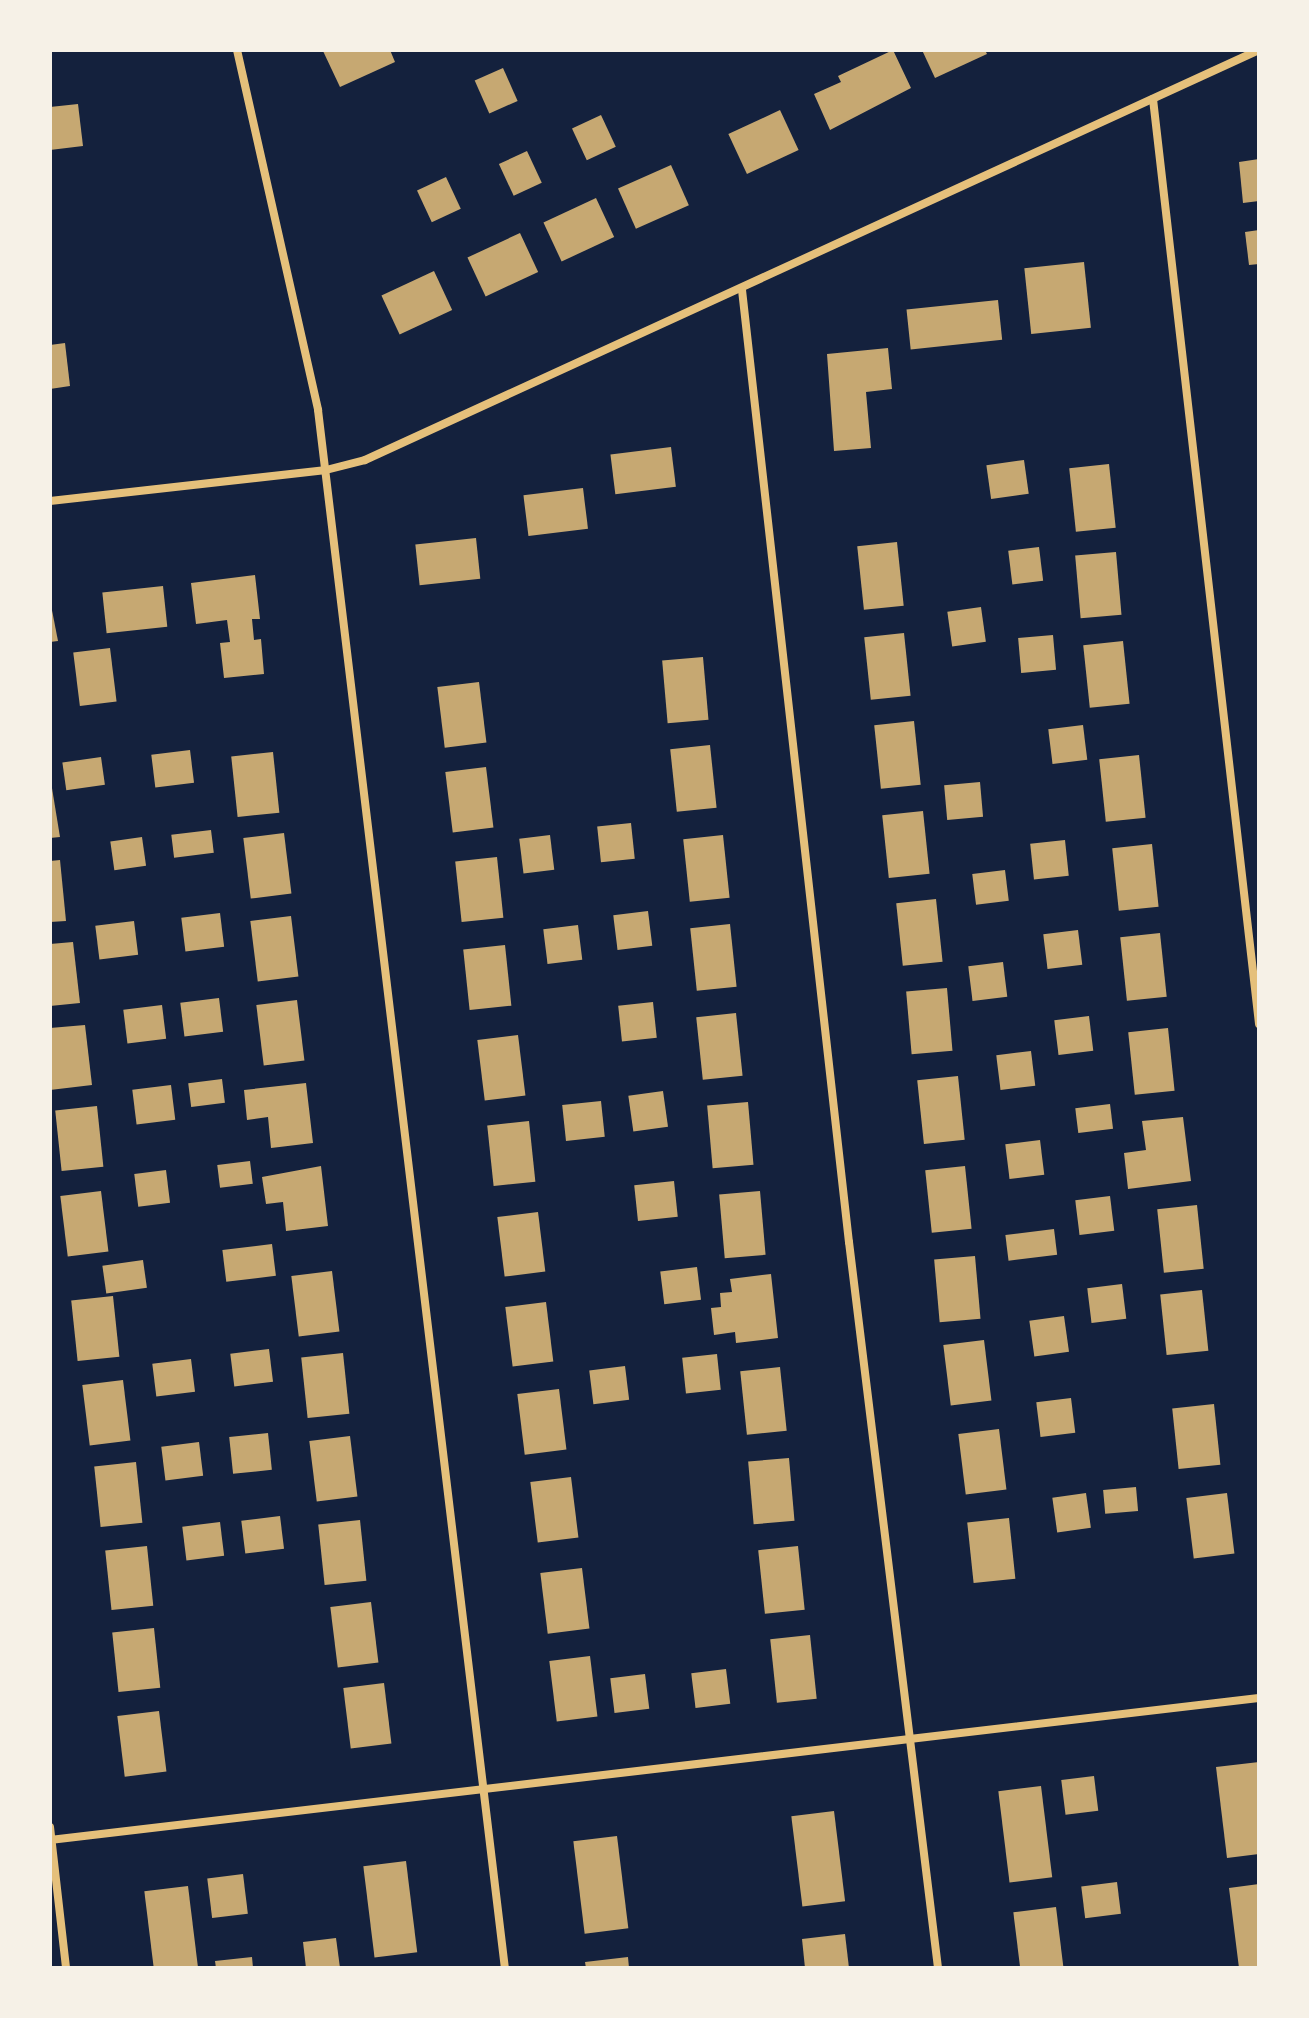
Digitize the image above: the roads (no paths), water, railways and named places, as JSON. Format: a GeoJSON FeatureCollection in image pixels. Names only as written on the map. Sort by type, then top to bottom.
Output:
{"type":"FeatureCollection","features":[{"type":"Feature","properties":{"kind":"street"},"geometry":{"type":"LineString","coordinates":[[237,50],[318,410],[505,1968]]}},
{"type":"Feature","properties":{"kind":"street"},"geometry":{"type":"LineString","coordinates":[[50,501],[326,470],[365,460],[742,290],[1259,50]]}},
{"type":"Feature","properties":{"kind":"street"},"geometry":{"type":"LineString","coordinates":[[1153,99],[1259,1024]]}},
{"type":"Feature","properties":{"kind":"street"},"geometry":{"type":"LineString","coordinates":[[742,290],[849,1242],[938,1968]]}},
{"type":"Feature","properties":{"kind":"street"},"geometry":{"type":"LineString","coordinates":[[51,1840],[1259,1698]]}},
{"type":"Feature","properties":{"kind":"street"},"geometry":{"type":"LineString","coordinates":[[50,1827],[66,1968]]}}]}
